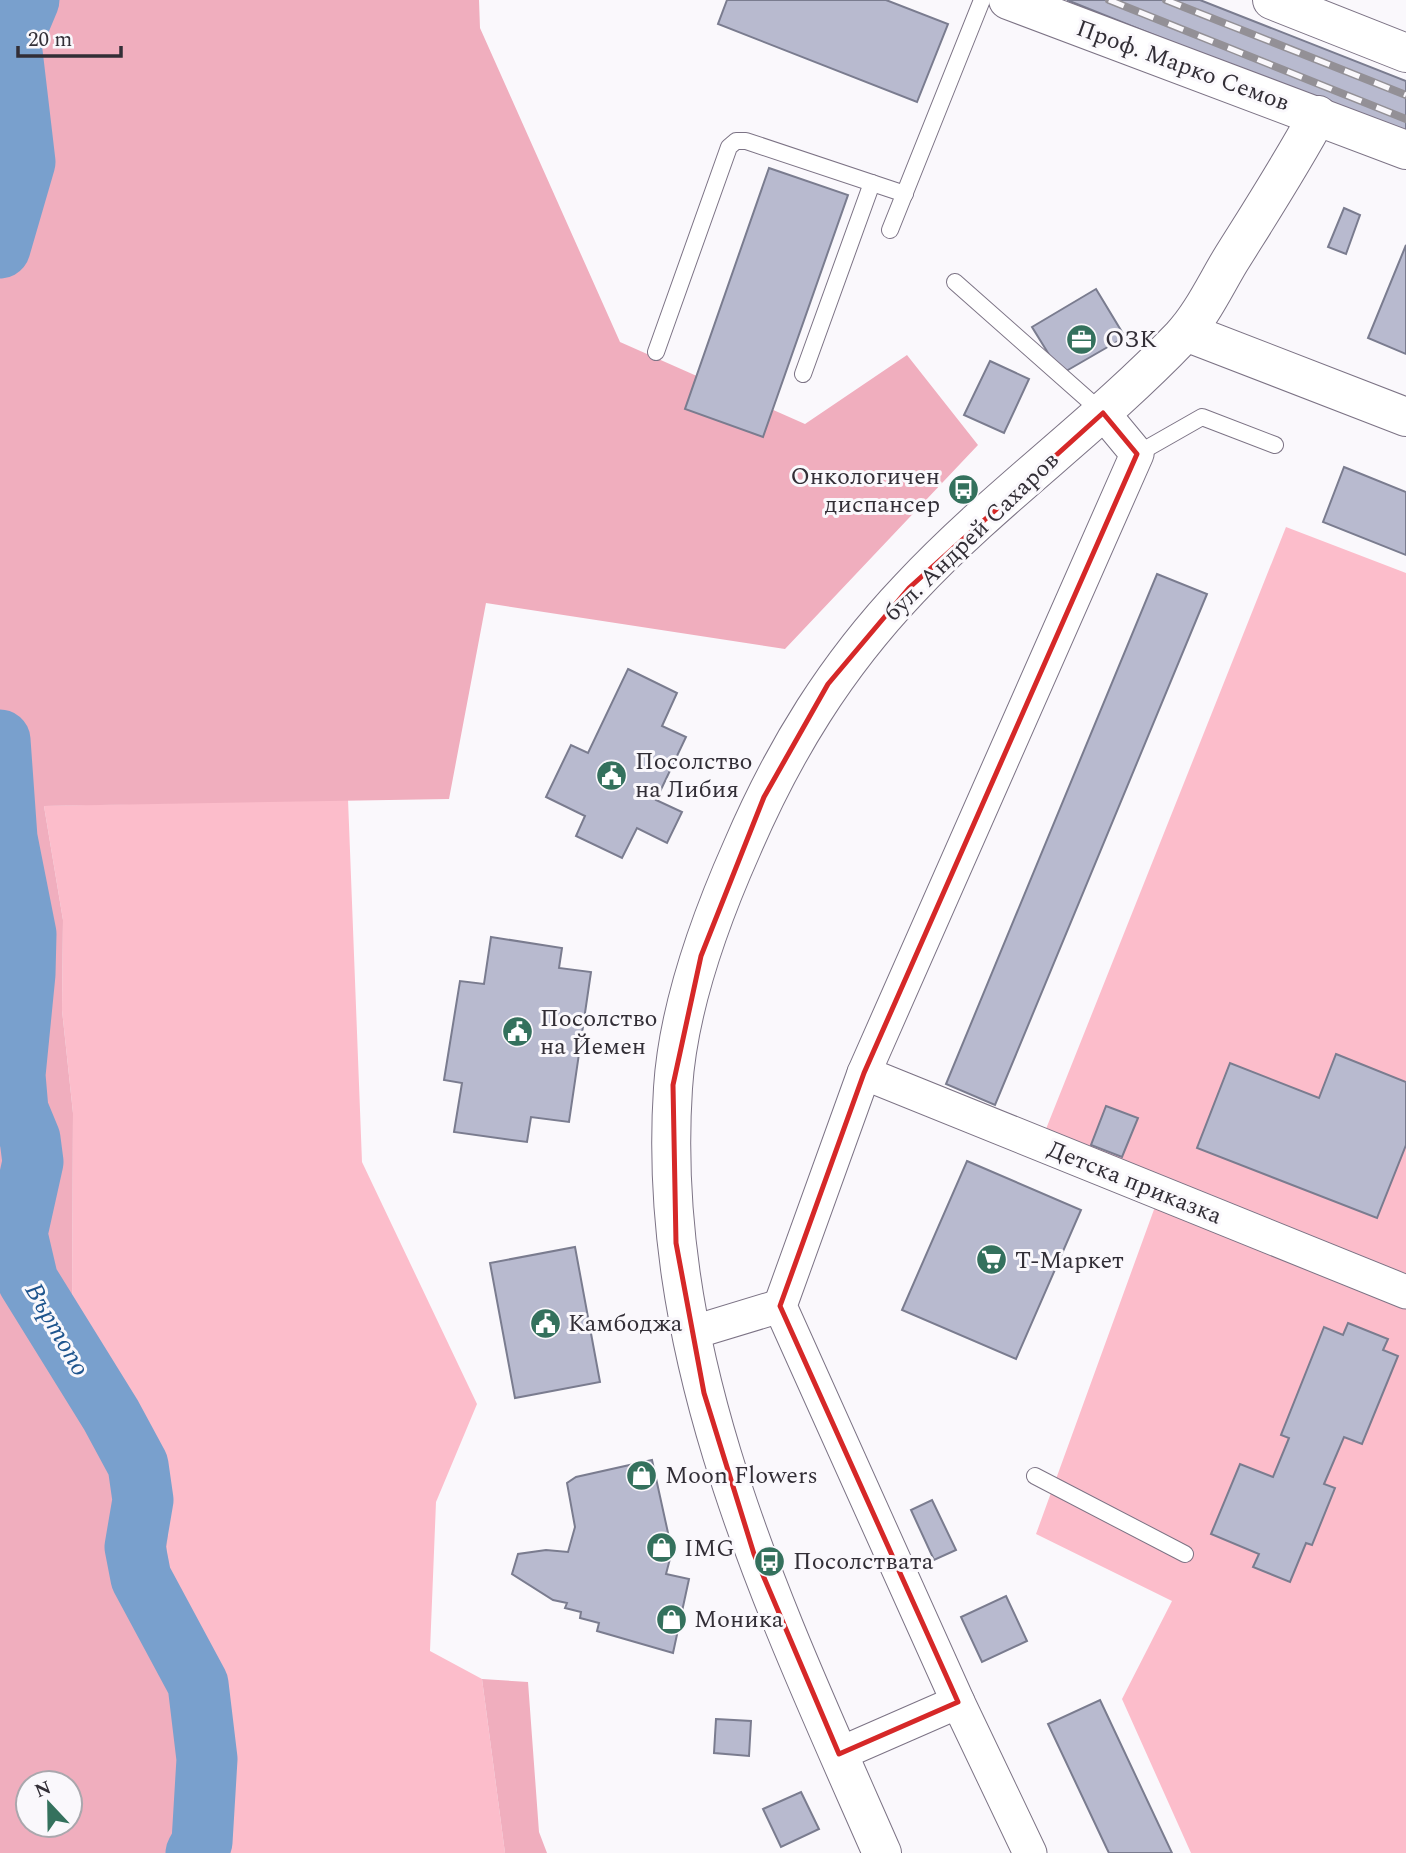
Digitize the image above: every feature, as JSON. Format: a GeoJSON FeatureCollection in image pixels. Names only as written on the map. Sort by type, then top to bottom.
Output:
{"type":"FeatureCollection","features":[{"type":"Feature","properties":{"kind":"street","name":"Проф. Марко Семов"},"geometry":{"type":"LineString","coordinates":[[1008,0],[1318,115]]}},
{"type":"Feature","properties":{"kind":"street"},"geometry":{"type":"LineString","coordinates":[[1286,3],[1406,53]]}},
{"type":"Feature","properties":{"kind":"street"},"geometry":{"type":"LineString","coordinates":[[1318,115],[1406,150]]}},
{"type":"Feature","properties":{"kind":"street","name":"бул. Андрей Сахаров"},"geometry":{"type":"LineString","coordinates":[[882,1853],[754,1553],[727,1478],[691,1333],[676,1243],[673,1085],[701,956],[724,887],[764,797],[828,684],[909,588],[1018,486],[1103,413],[1186,332],[1318,115]]}},
{"type":"Feature","properties":{"kind":"street"},"geometry":{"type":"LineString","coordinates":[[1186,332],[1406,417]]}},
{"type":"Feature","properties":{"kind":"street"},"geometry":{"type":"LineString","coordinates":[[1030,1853],[958,1702],[780,1306],[864,1073],[1137,454],[1103,413]]}},
{"type":"Feature","properties":{"kind":"street","name":"Детска приказка"},"geometry":{"type":"LineString","coordinates":[[864,1073],[1406,1292]]}},
{"type":"Feature","properties":{"kind":"street"},"geometry":{"type":"LineString","coordinates":[[691,1333],[780,1306]]}},
{"type":"Feature","properties":{"kind":"street"},"geometry":{"type":"LineString","coordinates":[[839,1754],[958,1702]]}},
{"type":"Feature","properties":{"kind":"lane"},"geometry":{"type":"LineString","coordinates":[[890,230],[982,0]]}},
{"type":"Feature","properties":{"kind":"lane"},"geometry":{"type":"LineString","coordinates":[[656,352],[729,147],[736,141],[746,141],[905,194]]}},
{"type":"Feature","properties":{"kind":"lane"},"geometry":{"type":"LineString","coordinates":[[803,374],[872,183]]}},
{"type":"Feature","properties":{"kind":"lane"},"geometry":{"type":"LineString","coordinates":[[955,282],[1103,413]]}},
{"type":"Feature","properties":{"kind":"lane"},"geometry":{"type":"LineString","coordinates":[[1137,454],[1202,417],[1275,445]]}},
{"type":"Feature","properties":{"kind":"lane"},"geometry":{"type":"LineString","coordinates":[[1035,1476],[1185,1554]]}},
{"type":"Feature","properties":{"kind":"highlighted area"},"geometry":{"type":"Polygon","coordinates":[[[1103,413],[1137,454],[864,1073],[780,1306],[958,1702],[839,1754],[754,1554],[704,1393],[676,1243],[673,1085],[701,956],[764,797],[828,684],[909,588],[1103,413]]]}},
{"type":"Feature","properties":{"kind":"shaded area"},"geometry":{"type":"Polygon","coordinates":[[[0,0],[479,0],[480,28],[620,342],[805,424],[907,355],[978,445],[785,649],[486,603],[449,799],[44,806],[63,920],[62,1010],[73,1113],[72,1313],[131,1402],[171,1483],[166,1572],[206,1645],[229,1696],[233,1786],[219,1853],[0,1853],[0,0]]]}},
{"type":"Feature","properties":{"kind":"shaded area"},"geometry":{"type":"Polygon","coordinates":[[[1286,527],[1406,573],[1406,1082],[1336,1055],[1319,1098],[1230,1063],[1197,1148],[1377,1218],[1406,1145],[1406,1853],[1191,1853],[1122,1699],[1172,1601],[1036,1534],[1160,1193],[1040,1144],[1286,527]],[[1348,1323],[1343,1335],[1324,1327],[1281,1435],[1289,1438],[1273,1477],[1240,1464],[1212,1534],[1259,1554],[1253,1567],[1306,1543],[1312,1545],[1335,1489],[1324,1484],[1344,1437],[1362,1444],[1397,1357],[1383,1350],[1388,1339],[1348,1323]]]}},
{"type":"Feature","properties":{"kind":"shaded area"},"geometry":{"type":"Polygon","coordinates":[[[348,799],[362,1162],[477,1404],[436,1502],[430,1651],[482,1679],[505,1853],[219,1853],[233,1786],[229,1696],[206,1645],[166,1572],[171,1483],[131,1402],[72,1313],[73,1113],[62,1010],[63,920],[44,806],[348,799]]]}},
{"type":"Feature","properties":{"kind":"shaded area"},"geometry":{"type":"Polygon","coordinates":[[[482,1679],[528,1682],[539,1832],[547,1853],[505,1853],[482,1679]]]}},
{"type":"Feature","properties":{"kind":"building"},"geometry":{"type":"Polygon","coordinates":[[[727,0],[886,0],[948,24],[917,102],[718,24],[727,0]]]}},
{"type":"Feature","properties":{"kind":"building"},"geometry":{"type":"Polygon","coordinates":[[[1067,0],[1200,0],[1406,81],[1406,136],[1067,0]]]}},
{"type":"Feature","properties":{"kind":"building"},"geometry":{"type":"Polygon","coordinates":[[[769,168],[848,195],[763,437],[685,409],[769,168]]]}},
{"type":"Feature","properties":{"kind":"building"},"geometry":{"type":"Polygon","coordinates":[[[1344,208],[1360,215],[1346,254],[1328,247],[1344,208]]]}},
{"type":"Feature","properties":{"kind":"building"},"geometry":{"type":"Polygon","coordinates":[[[1406,245],[1406,354],[1368,338],[1406,245]]]}},
{"type":"Feature","properties":{"kind":"building"},"geometry":{"type":"Polygon","coordinates":[[[1096,289],[1125,337],[1061,374],[1032,327],[1096,289]]]}},
{"type":"Feature","properties":{"kind":"building"},"geometry":{"type":"Polygon","coordinates":[[[990,361],[1029,379],[1004,433],[964,415],[990,361]]]}},
{"type":"Feature","properties":{"kind":"building"},"geometry":{"type":"Polygon","coordinates":[[[1344,467],[1406,492],[1406,555],[1323,522],[1344,467]]]}},
{"type":"Feature","properties":{"kind":"building"},"geometry":{"type":"Polygon","coordinates":[[[1157,574],[1207,594],[995,1105],[946,1084],[1157,574]]]}},
{"type":"Feature","properties":{"kind":"building","name":"Посолство на Либия"},"geometry":{"type":"Polygon","coordinates":[[[628,669],[677,693],[662,726],[686,737],[656,800],[682,812],[667,843],[637,828],[622,858],[576,836],[585,816],[546,797],[571,745],[588,753],[628,669]]]}},
{"type":"Feature","properties":{"kind":"building","name":"Посолство на Йемен"},"geometry":{"type":"Polygon","coordinates":[[[491,937],[562,948],[559,968],[591,972],[569,1122],[531,1117],[527,1142],[454,1132],[462,1083],[444,1080],[460,981],[484,984],[491,937]]]}},
{"type":"Feature","properties":{"kind":"building"},"geometry":{"type":"Polygon","coordinates":[[[1336,1054],[1406,1082],[1406,1145],[1377,1218],[1197,1148],[1230,1063],[1319,1098],[1336,1054]]]}},
{"type":"Feature","properties":{"kind":"building"},"geometry":{"type":"Polygon","coordinates":[[[1106,1106],[1138,1118],[1122,1157],[1091,1145],[1106,1106]]]}},
{"type":"Feature","properties":{"kind":"building","name":"Т-Маркет"},"geometry":{"type":"Polygon","coordinates":[[[967,1161],[1081,1210],[1016,1359],[902,1310],[967,1161]]]}},
{"type":"Feature","properties":{"kind":"building","name":"Камбоджа"},"geometry":{"type":"Polygon","coordinates":[[[575,1247],[600,1382],[515,1398],[490,1263],[575,1247]]]}},
{"type":"Feature","properties":{"kind":"building"},"geometry":{"type":"Polygon","coordinates":[[[1348,1323],[1388,1339],[1383,1350],[1398,1356],[1362,1444],[1344,1437],[1324,1484],[1335,1488],[1312,1545],[1306,1543],[1290,1582],[1253,1567],[1259,1554],[1211,1534],[1240,1464],[1273,1477],[1289,1438],[1281,1435],[1324,1327],[1343,1335],[1348,1323]]]}},
{"type":"Feature","properties":{"kind":"building"},"geometry":{"type":"Polygon","coordinates":[[[652,1460],[672,1551],[666,1574],[689,1579],[673,1653],[597,1631],[599,1623],[580,1618],[581,1612],[565,1608],[567,1603],[553,1600],[512,1574],[518,1554],[546,1550],[568,1552],[575,1527],[567,1483],[576,1477],[652,1460]]]}},
{"type":"Feature","properties":{"kind":"building"},"geometry":{"type":"Polygon","coordinates":[[[932,1500],[956,1550],[934,1560],[911,1510],[932,1500]]]}},
{"type":"Feature","properties":{"kind":"building"},"geometry":{"type":"Polygon","coordinates":[[[1006,1596],[1027,1641],[982,1662],[961,1617],[1006,1596]]]}},
{"type":"Feature","properties":{"kind":"building"},"geometry":{"type":"Polygon","coordinates":[[[1100,1700],[1172,1853],[1109,1853],[1048,1724],[1100,1700]]]}},
{"type":"Feature","properties":{"kind":"building"},"geometry":{"type":"Polygon","coordinates":[[[716,1719],[751,1721],[749,1756],[714,1753],[716,1719]]]}},
{"type":"Feature","properties":{"kind":"building"},"geometry":{"type":"Polygon","coordinates":[[[801,1792],[819,1829],[781,1847],[763,1809],[801,1792]]]}},
{"type":"Feature","properties":{"kind":"waterway","name":"Въртопо"},"geometry":{"type":"LineString","coordinates":[[0,248],[25,162],[11,43],[29,0]]}},
{"type":"Feature","properties":{"kind":"waterway","name":"Въртопо"},"geometry":{"type":"LineString","coordinates":[[0,740],[7,838],[26,934],[25,974],[15,1075],[18,1110],[30,1139],[33,1162],[17,1234],[28,1281],[111,1415],[138,1465],[143,1500],[135,1547],[141,1578],[198,1684],[207,1759],[202,1842],[196,1853]]}},
{"type":"Feature","properties":{"kind":"railway"},"geometry":{"type":"LineString","coordinates":[[1109,0],[1406,119]]}},
{"type":"Feature","properties":{"kind":"railway"},"geometry":{"type":"LineString","coordinates":[[1166,0],[1406,95]]}},
{"type":"Feature","properties":{"kind":"place","name":"ОЗК"},"geometry":{"type":"Point","coordinates":[1082,339]}},
{"type":"Feature","properties":{"kind":"place","name":"Онкологичен диспансер"},"geometry":{"type":"Point","coordinates":[963,490]}},
{"type":"Feature","properties":{"kind":"place","name":"Посолство на Либия"},"geometry":{"type":"Point","coordinates":[612,775]}},
{"type":"Feature","properties":{"kind":"place","name":"Посолство на Йемен"},"geometry":{"type":"Point","coordinates":[517,1032]}},
{"type":"Feature","properties":{"kind":"place","name":"Т-Маркет"},"geometry":{"type":"Point","coordinates":[992,1260]}},
{"type":"Feature","properties":{"kind":"place","name":"Камбоджа"},"geometry":{"type":"Point","coordinates":[545,1323]}},
{"type":"Feature","properties":{"kind":"place","name":"Moon Flowers"},"geometry":{"type":"Point","coordinates":[642,1475]}},
{"type":"Feature","properties":{"kind":"place","name":"IMG"},"geometry":{"type":"Point","coordinates":[661,1548]}},
{"type":"Feature","properties":{"kind":"place","name":"Посолствата"},"geometry":{"type":"Point","coordinates":[770,1561]}},
{"type":"Feature","properties":{"kind":"place","name":"Моника"},"geometry":{"type":"Point","coordinates":[671,1619]}}]}
